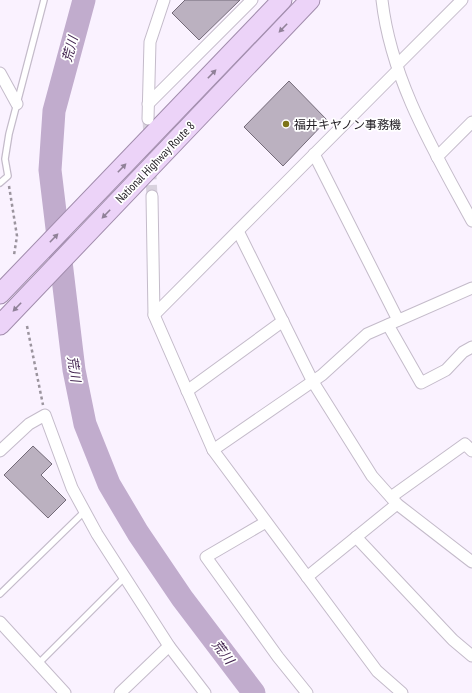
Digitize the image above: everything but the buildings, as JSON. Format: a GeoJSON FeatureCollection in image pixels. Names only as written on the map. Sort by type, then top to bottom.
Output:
{"type":"FeatureCollection","features":[{"type":"Feature","properties":{"kind":"highway","name":"National Highway Route 8"},"geometry":{"type":"LineString","coordinates":[[0,294],[20,261],[85,206],[282,0]]}},
{"type":"Feature","properties":{"kind":"highway","name":"National Highway Route 8"},"geometry":{"type":"LineString","coordinates":[[0,325],[310,0]]}},
{"type":"Feature","properties":{"kind":"street"},"geometry":{"type":"LineString","coordinates":[[148,119],[150,42],[164,0]]}},
{"type":"Feature","properties":{"kind":"street"},"geometry":{"type":"LineString","coordinates":[[148,104],[252,0]]}},
{"type":"Feature","properties":{"kind":"street"},"geometry":{"type":"LineString","coordinates":[[382,0],[384,20],[405,90],[437,157],[472,221]]}},
{"type":"Feature","properties":{"kind":"street"},"geometry":{"type":"LineString","coordinates":[[154,315],[314,154],[462,0]]}},
{"type":"Feature","properties":{"kind":"street"},"geometry":{"type":"LineString","coordinates":[[2,81],[17,104]]}},
{"type":"Feature","properties":{"kind":"street"},"geometry":{"type":"LineString","coordinates":[[437,157],[472,122]]}},
{"type":"Feature","properties":{"kind":"street"},"geometry":{"type":"LineString","coordinates":[[314,154],[421,384],[446,370],[463,352],[472,347]]}},
{"type":"Feature","properties":{"kind":"street"},"geometry":{"type":"LineString","coordinates":[[152,196],[154,315],[212,450],[377,671],[402,693]]}},
{"type":"Feature","properties":{"kind":"street"},"geometry":{"type":"LineString","coordinates":[[238,231],[313,382],[372,476],[394,500],[472,562]]}},
{"type":"Feature","properties":{"kind":"street"},"geometry":{"type":"LineString","coordinates":[[212,450],[313,382],[367,334],[472,288]]}},
{"type":"Feature","properties":{"kind":"street"},"geometry":{"type":"LineString","coordinates":[[187,391],[282,321]]}},
{"type":"Feature","properties":{"kind":"street"},"geometry":{"type":"LineString","coordinates":[[0,451],[29,424],[45,415],[72,488],[97,534],[169,646],[205,693]]}},
{"type":"Feature","properties":{"kind":"street"},"geometry":{"type":"LineString","coordinates":[[307,577],[356,537],[394,500],[465,444],[472,451]]}},
{"type":"Feature","properties":{"kind":"street"},"geometry":{"type":"LineString","coordinates":[[266,522],[206,557],[278,657],[306,693]]}},
{"type":"Feature","properties":{"kind":"street"},"geometry":{"type":"LineString","coordinates":[[356,537],[453,640],[472,656]]}},
{"type":"Feature","properties":{"kind":"street"},"geometry":{"type":"LineString","coordinates":[[2,627],[65,693]]}},
{"type":"Feature","properties":{"kind":"street"},"geometry":{"type":"LineString","coordinates":[[120,693],[169,646]]}},
{"type":"Feature","properties":{"kind":"lane"},"geometry":{"type":"LineString","coordinates":[[0,183],[8,176],[5,159],[9,134],[44,0]]}},
{"type":"Feature","properties":{"kind":"lane"},"geometry":{"type":"LineString","coordinates":[[0,594],[85,511]]}},
{"type":"Feature","properties":{"kind":"lane"},"geometry":{"type":"LineString","coordinates":[[38,664],[125,577]]}},
{"type":"Feature","properties":{"kind":"path"},"geometry":{"type":"LineString","coordinates":[[8,176],[17,236],[16,248],[20,261]]}},
{"type":"Feature","properties":{"kind":"path"},"geometry":{"type":"LineString","coordinates":[[27,326],[45,415]]}},
{"type":"Feature","properties":{"kind":"waterway","name":"荒川"},"geometry":{"type":"LineString","coordinates":[[84,0],[54,111],[50,170],[74,370],[85,424],[109,484],[138,533],[182,598],[254,693]]}},
{"type":"Feature","properties":{"kind":"tunnel"},"geometry":{"type":"LineString","coordinates":[[148,119],[152,196]]}},
{"type":"Feature","properties":{"kind":"place","name":"福井キヤノン事務機"},"geometry":{"type":"Point","coordinates":[286,124]}}]}
